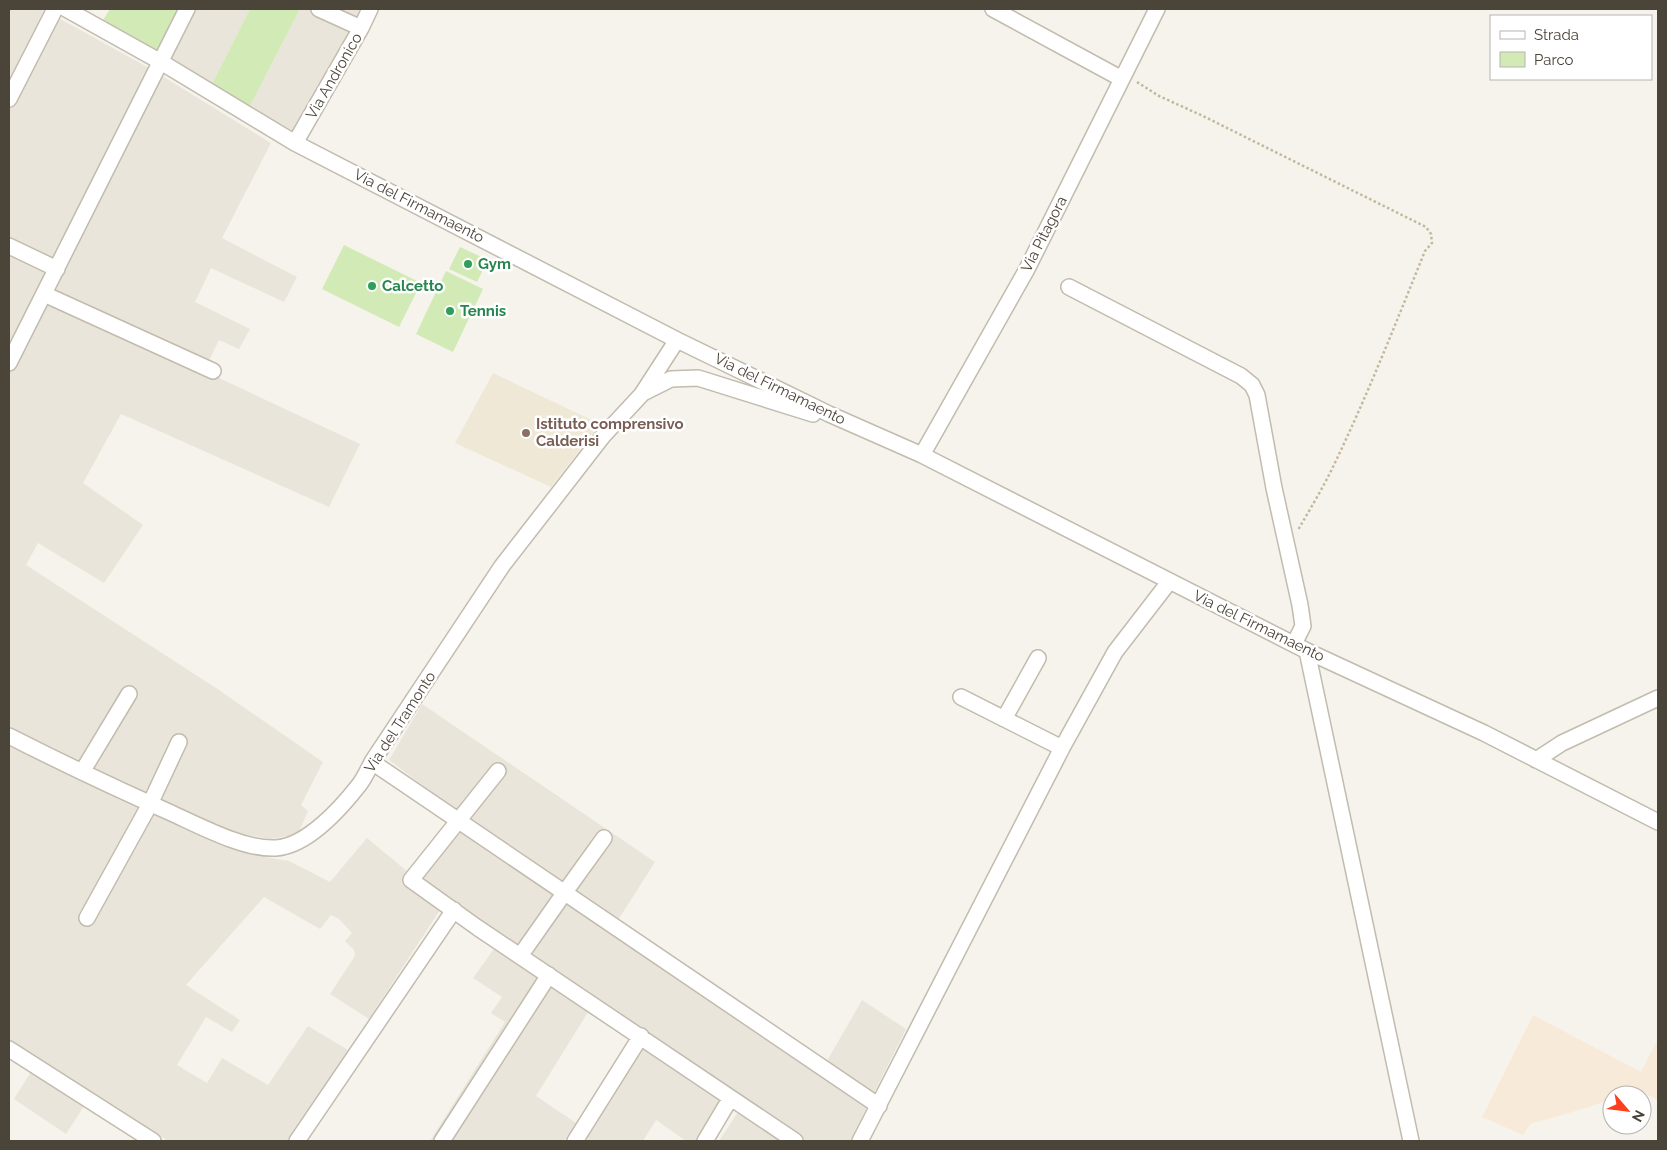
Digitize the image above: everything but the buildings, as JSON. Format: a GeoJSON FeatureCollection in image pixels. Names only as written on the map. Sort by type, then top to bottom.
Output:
{"type":"FeatureCollection","features":[{"type":"Feature","properties":{"kind":"street"},"geometry":{"type":"LineString","coordinates":[[9,99],[55,9]]}},
{"type":"Feature","properties":{"kind":"street","name":"Via del Firmamaento"},"geometry":{"type":"LineString","coordinates":[[66,9],[161,62],[295,143],[677,340],[860,428],[922,455],[1169,582],[1300,647],[1484,733],[1658,822]]}},
{"type":"Feature","properties":{"kind":"street"},"geometry":{"type":"LineString","coordinates":[[9,363],[187,9]]}},
{"type":"Feature","properties":{"kind":"street"},"geometry":{"type":"LineString","coordinates":[[318,9],[361,28]]}},
{"type":"Feature","properties":{"kind":"street","name":"Via Andronico"},"geometry":{"type":"LineString","coordinates":[[295,143],[370,9]]}},
{"type":"Feature","properties":{"kind":"street"},"geometry":{"type":"LineString","coordinates":[[993,9],[1123,77]]}},
{"type":"Feature","properties":{"kind":"street","name":"Via Pitagora"},"geometry":{"type":"LineString","coordinates":[[922,455],[1027,269],[1157,9]]}},
{"type":"Feature","properties":{"kind":"street"},"geometry":{"type":"LineString","coordinates":[[9,246],[57,269]]}},
{"type":"Feature","properties":{"kind":"street"},"geometry":{"type":"LineString","coordinates":[[1069,287],[1241,376],[1252,385],[1257,395],[1274,488],[1300,605],[1303,626],[1300,647],[1411,1141]]}},
{"type":"Feature","properties":{"kind":"street"},"geometry":{"type":"LineString","coordinates":[[44,294],[212,372]]}},
{"type":"Feature","properties":{"kind":"street","name":"Via del Tramonto"},"geometry":{"type":"LineString","coordinates":[[9,736],[150,804],[222,836],[250,844],[277,848],[297,842],[320,827],[360,784],[372,762],[502,566],[603,436],[642,394],[677,340]]}},
{"type":"Feature","properties":{"kind":"street","name":"Via del Firmamaento"},"geometry":{"type":"LineString","coordinates":[[642,394],[671,379],[698,378],[860,428]]}},
{"type":"Feature","properties":{"kind":"street"},"geometry":{"type":"LineString","coordinates":[[860,1141],[1062,748],[1115,652],[1169,582]]}},
{"type":"Feature","properties":{"kind":"street"},"geometry":{"type":"LineString","coordinates":[[1004,719],[1038,658]]}},
{"type":"Feature","properties":{"kind":"street"},"geometry":{"type":"LineString","coordinates":[[82,772],[129,694]]}},
{"type":"Feature","properties":{"kind":"street"},"geometry":{"type":"LineString","coordinates":[[961,697],[1062,748]]}},
{"type":"Feature","properties":{"kind":"street"},"geometry":{"type":"LineString","coordinates":[[1536,760],[1562,743],[1658,698]]}},
{"type":"Feature","properties":{"kind":"street"},"geometry":{"type":"LineString","coordinates":[[87,918],[150,804],[179,742]]}},
{"type":"Feature","properties":{"kind":"street"},"geometry":{"type":"LineString","coordinates":[[372,762],[879,1106]]}},
{"type":"Feature","properties":{"kind":"street"},"geometry":{"type":"LineString","coordinates":[[498,771],[411,880],[520,956],[641,1036],[730,1099],[795,1141]]}},
{"type":"Feature","properties":{"kind":"street"},"geometry":{"type":"LineString","coordinates":[[520,956],[604,838]]}},
{"type":"Feature","properties":{"kind":"street"},"geometry":{"type":"LineString","coordinates":[[296,1141],[454,910]]}},
{"type":"Feature","properties":{"kind":"street"},"geometry":{"type":"LineString","coordinates":[[442,1141],[549,975]]}},
{"type":"Feature","properties":{"kind":"street"},"geometry":{"type":"LineString","coordinates":[[575,1141],[641,1036]]}},
{"type":"Feature","properties":{"kind":"street"},"geometry":{"type":"LineString","coordinates":[[9,1049],[153,1141]]}},
{"type":"Feature","properties":{"kind":"street"},"geometry":{"type":"LineString","coordinates":[[705,1141],[730,1099]]}},
{"type":"Feature","properties":{"kind":"path"},"geometry":{"type":"LineString","coordinates":[[1123,77],[1426,227],[1431,234],[1432,243],[1425,251],[1379,364],[1330,472],[1293,540],[1287,545]]}},
{"type":"Feature","properties":{"kind":"shaded area"},"geometry":{"type":"Polygon","coordinates":[[[9,9],[42,9],[151,69],[271,143],[222,238],[297,277],[284,302],[211,268],[195,302],[250,329],[239,349],[219,340],[204,371],[360,444],[329,507],[121,414],[83,483],[143,525],[104,583],[38,543],[26,565],[216,688],[323,762],[301,805],[308,811],[298,834],[271,839],[213,829],[9,729],[9,9]]]}},
{"type":"Feature","properties":{"kind":"shaded area"},"geometry":{"type":"Polygon","coordinates":[[[181,9],[250,9],[212,84],[159,54],[181,9]]]}},
{"type":"Feature","properties":{"kind":"shaded area"},"geometry":{"type":"Polygon","coordinates":[[[300,9],[374,9],[305,138],[250,106],[300,9]]]}},
{"type":"Feature","properties":{"kind":"shaded area","name":"Istituto comprensivo Calderisi"},"geometry":{"type":"Polygon","coordinates":[[[493,373],[600,424],[551,487],[455,443],[493,373]]]}},
{"type":"Feature","properties":{"kind":"shaded area"},"geometry":{"type":"Polygon","coordinates":[[[422,704],[655,862],[618,920],[741,1004],[827,1061],[862,1000],[906,1029],[850,1141],[719,1141],[738,1112],[722,1102],[698,1141],[686,1141],[656,1120],[643,1141],[590,1141],[585,1138],[643,1047],[590,1009],[536,1096],[576,1123],[564,1141],[430,1141],[505,1022],[491,1013],[502,997],[473,978],[496,946],[440,910],[369,1019],[330,994],[355,956],[354,950],[345,941],[352,933],[339,919],[331,915],[320,929],[264,897],[186,985],[240,1020],[232,1032],[206,1017],[177,1065],[207,1083],[222,1058],[268,1085],[308,1026],[348,1050],[289,1141],[168,1141],[9,1040],[9,742],[260,856],[289,861],[330,882],[367,838],[408,872],[456,811],[389,760],[422,704]]]}},
{"type":"Feature","properties":{"kind":"shaded area"},"geometry":{"type":"Polygon","coordinates":[[[1533,1015],[1641,1072],[1658,1039],[1658,1100],[1652,1097],[1652,1085],[1602,1085],[1602,1102],[1530,1124],[1523,1135],[1482,1117],[1533,1015]]]}},
{"type":"Feature","properties":{"kind":"shaded area"},"geometry":{"type":"Polygon","coordinates":[[[32,1070],[86,1103],[66,1134],[14,1099],[32,1070]]]}},
{"type":"Feature","properties":{"kind":"green space"},"geometry":{"type":"Polygon","coordinates":[[[110,9],[181,9],[159,54],[103,20],[110,9]]]}},
{"type":"Feature","properties":{"kind":"green space"},"geometry":{"type":"Polygon","coordinates":[[[250,9],[300,9],[250,106],[212,84],[250,9]]]}},
{"type":"Feature","properties":{"kind":"green space","name":"Calcetto"},"geometry":{"type":"Polygon","coordinates":[[[344,245],[421,283],[399,327],[322,289],[344,245]]]}},
{"type":"Feature","properties":{"kind":"green space","name":"Gym"},"geometry":{"type":"Polygon","coordinates":[[[460,247],[488,260],[477,282],[449,269],[460,247]]]}},
{"type":"Feature","properties":{"kind":"green space","name":"Tennis"},"geometry":{"type":"Polygon","coordinates":[[[446,271],[483,289],[453,352],[416,334],[446,271]]]}},
{"type":"Feature","properties":{"kind":"place","name":"Gym"},"geometry":{"type":"Point","coordinates":[468,264]}},
{"type":"Feature","properties":{"kind":"place","name":"Calcetto"},"geometry":{"type":"Point","coordinates":[372,286]}},
{"type":"Feature","properties":{"kind":"place","name":"Tennis"},"geometry":{"type":"Point","coordinates":[450,311]}},
{"type":"Feature","properties":{"kind":"place","name":"Istituto comprensivo Calderisi"},"geometry":{"type":"Point","coordinates":[526,433]}}]}
